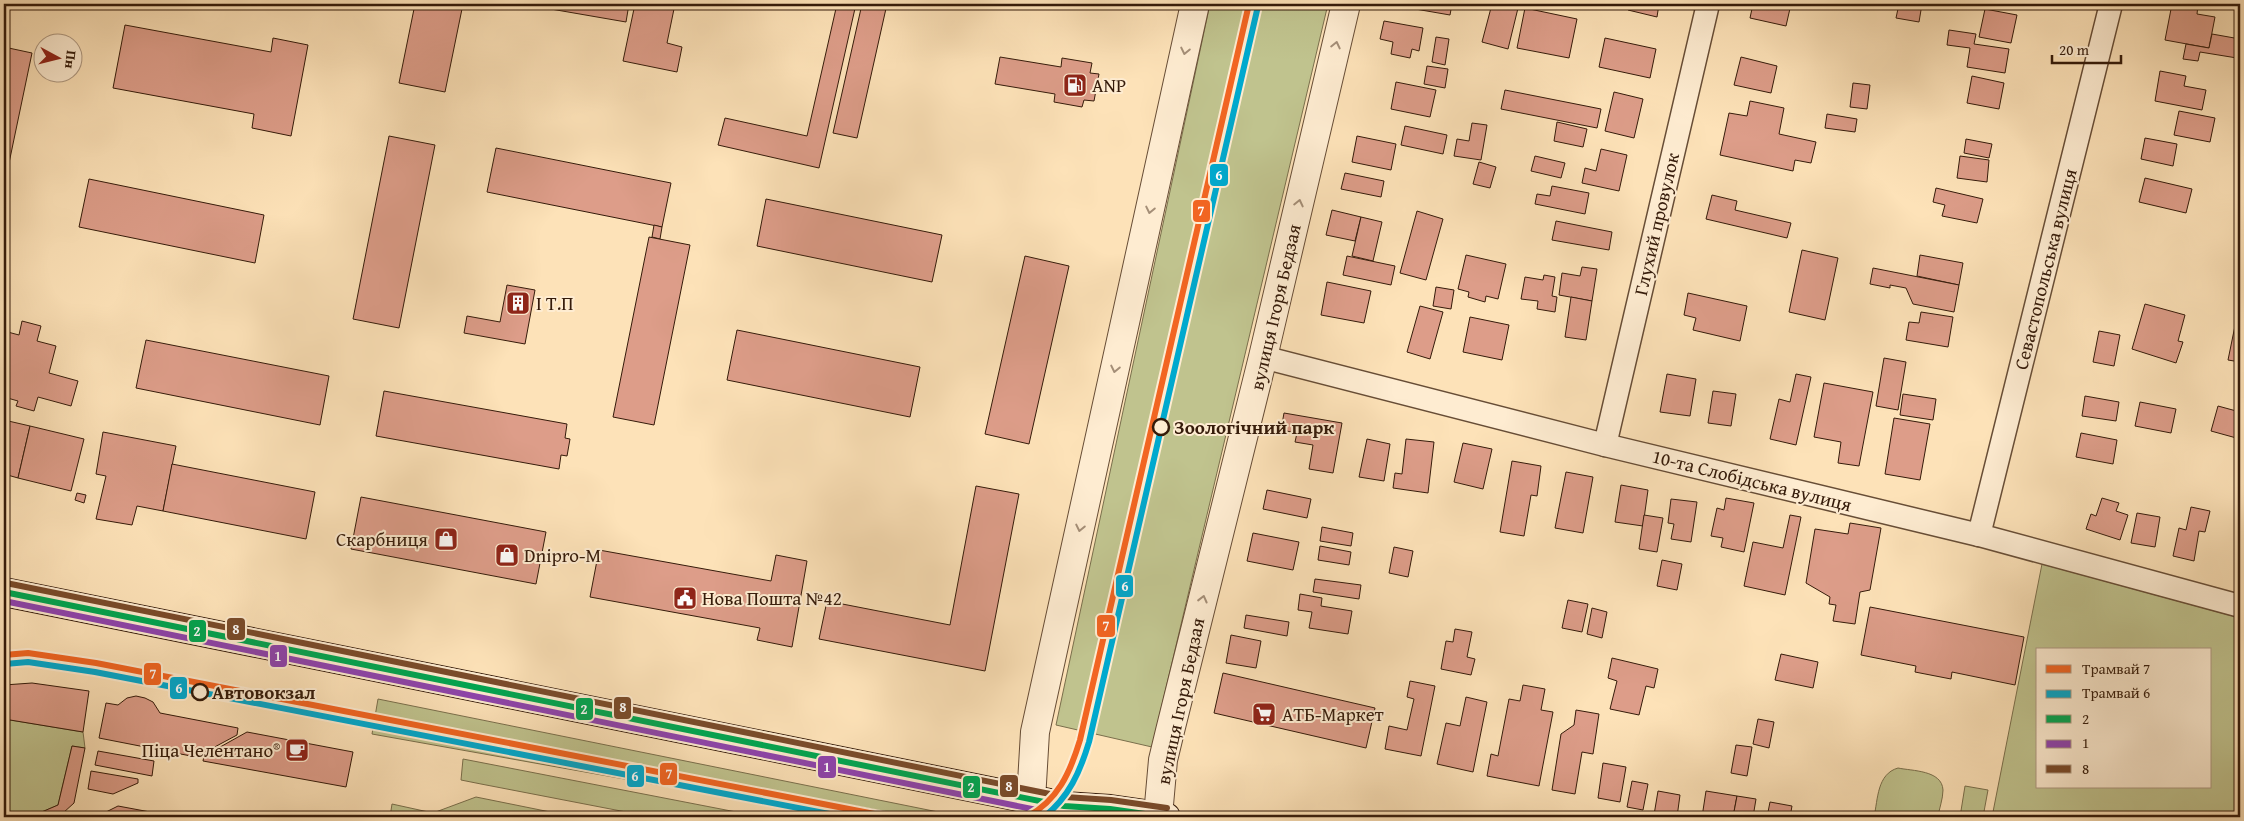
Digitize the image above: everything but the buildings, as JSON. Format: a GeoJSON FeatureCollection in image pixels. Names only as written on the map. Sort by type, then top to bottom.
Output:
{"type":"FeatureCollection","features":[{"type":"Feature","properties":{"kind":"street"},"geometry":{"type":"LineString","coordinates":[[1031,800],[1035,732],[1195,4]]}},
{"type":"Feature","properties":{"kind":"street","name":"вулиця Ігоря Бедзая"},"geometry":{"type":"LineString","coordinates":[[1162,816],[1163,760],[1263,358],[1346,4]]}},
{"type":"Feature","properties":{"kind":"street","name":"Глухий провулок"},"geometry":{"type":"LineString","coordinates":[[1605,444],[1708,4]]}},
{"type":"Feature","properties":{"kind":"street","name":"Севастопольська вулиця"},"geometry":{"type":"LineString","coordinates":[[1979,535],[2111,4]]}},
{"type":"Feature","properties":{"kind":"street","name":"10-та Слобідська вулиця"},"geometry":{"type":"LineString","coordinates":[[1263,358],[1979,535],[2240,606]]}},
{"type":"Feature","properties":{"kind":"street"},"geometry":{"type":"LineString","coordinates":[[7,595],[1031,800],[1064,806],[1110,809],[1162,816]]}},
{"type":"Feature","properties":{"kind":"green space"},"geometry":{"type":"Polygon","coordinates":[[[1210,4],[1328,4],[1152,747],[1056,725],[1210,4]]]}},
{"type":"Feature","properties":{"kind":"green space"},"geometry":{"type":"Polygon","coordinates":[[[2042,564],[2240,618],[2240,817],[1992,817],[2042,564]]]}},
{"type":"Feature","properties":{"kind":"green space"},"geometry":{"type":"Polygon","coordinates":[[[378,699],[963,817],[914,817],[855,806],[815,813],[372,734],[378,699]]]}},
{"type":"Feature","properties":{"kind":"green space"},"geometry":{"type":"Polygon","coordinates":[[[4,719],[83,732],[85,748],[72,746],[58,805],[30,817],[4,817],[4,719]]]}},
{"type":"Feature","properties":{"kind":"green space"},"geometry":{"type":"Polygon","coordinates":[[[463,759],[762,817],[652,817],[481,784],[461,780],[463,759]]]}},
{"type":"Feature","properties":{"kind":"green space"},"geometry":{"type":"Polygon","coordinates":[[[1898,768],[1918,771],[1938,779],[1943,790],[1938,817],[1874,817],[1882,781],[1891,771],[1898,768]]]}},
{"type":"Feature","properties":{"kind":"green space"},"geometry":{"type":"Polygon","coordinates":[[[1965,786],[1988,790],[1983,817],[1960,817],[1965,786]]]}},
{"type":"Feature","properties":{"kind":"green space"},"geometry":{"type":"Polygon","coordinates":[[[476,797],[575,817],[390,817],[392,804],[433,813],[476,797]]]}},
{"type":"Feature","properties":{"kind":"tram line","name":"7"},"geometry":{"type":"LineString","coordinates":[[1027,817],[1038,810],[1055,794],[1072,764],[1080,740],[1249,4]]}},
{"type":"Feature","properties":{"kind":"tram line","name":"6"},"geometry":{"type":"LineString","coordinates":[[1044,817],[1067,792],[1082,764],[1089,742],[1258,6]]}},
{"type":"Feature","properties":{"kind":"tram line","name":"7"},"geometry":{"type":"LineString","coordinates":[[4,655],[28,653],[96,663],[890,817]]}},
{"type":"Feature","properties":{"kind":"tram line","name":"6"},"geometry":{"type":"LineString","coordinates":[[5,664],[28,662],[95,672],[845,817]]}},
{"type":"Feature","properties":{"kind":"transit line","name":"8"},"geometry":{"type":"LineString","coordinates":[[6,583],[1065,797],[1111,800],[1167,808]]}},
{"type":"Feature","properties":{"kind":"transit line","name":"2"},"geometry":{"type":"LineString","coordinates":[[4,592],[1064,806],[1110,809],[1166,817]]}},
{"type":"Feature","properties":{"kind":"transit line","name":"1"},"geometry":{"type":"LineString","coordinates":[[4,601],[1062,815],[1102,817]]}},
{"type":"Feature","properties":{"kind":"place","name":"ANP"},"geometry":{"type":"Point","coordinates":[1075,85]}},
{"type":"Feature","properties":{"kind":"place","name":"І Т.П"},"geometry":{"type":"Point","coordinates":[518,303]}},
{"type":"Feature","properties":{"kind":"place","name":"Зоологічний парк"},"geometry":{"type":"Point","coordinates":[1161,427]}},
{"type":"Feature","properties":{"kind":"place","name":"Скарбниця"},"geometry":{"type":"Point","coordinates":[446,539]}},
{"type":"Feature","properties":{"kind":"place","name":"Dnipro-M"},"geometry":{"type":"Point","coordinates":[507,555]}},
{"type":"Feature","properties":{"kind":"place","name":"Нова Пошта №42"},"geometry":{"type":"Point","coordinates":[685,598]}},
{"type":"Feature","properties":{"kind":"place","name":"Автовокзал"},"geometry":{"type":"Point","coordinates":[200,692]}},
{"type":"Feature","properties":{"kind":"place","name":"АТБ-Маркет"},"geometry":{"type":"Point","coordinates":[1264,714]}},
{"type":"Feature","properties":{"kind":"place","name":"Піца Челентано®"},"geometry":{"type":"Point","coordinates":[297,750]}}]}
